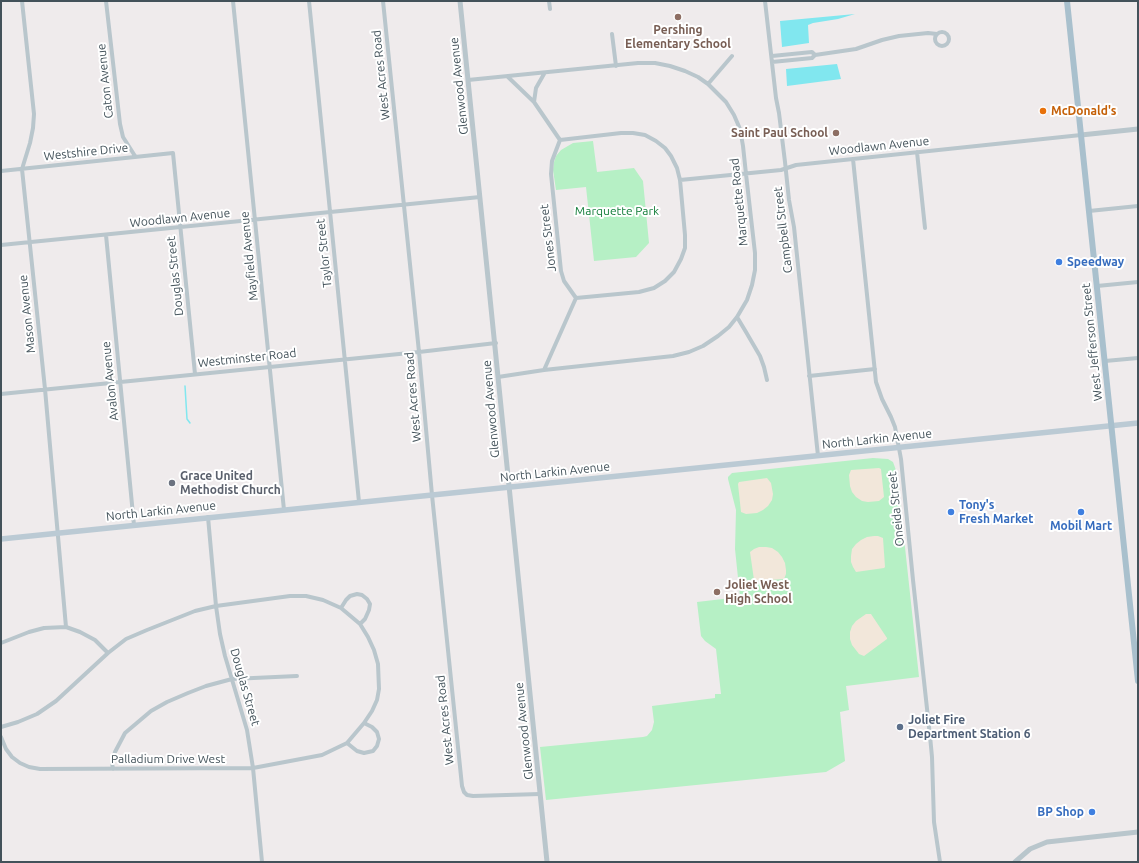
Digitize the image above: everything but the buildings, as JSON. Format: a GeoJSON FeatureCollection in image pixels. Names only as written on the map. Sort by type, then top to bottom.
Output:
{"type":"FeatureCollection","features":[{"type":"Feature","properties":{"kind":"main road","name":"West Jefferson Street"},"geometry":{"type":"LineString","coordinates":[[1067,1],[1138,681]]}},
{"type":"Feature","properties":{"kind":"main road","name":"North Larkin Avenue"},"geometry":{"type":"LineString","coordinates":[[1,539],[1138,423]]}},
{"type":"Feature","properties":{"kind":"street","name":"Mason Avenue"},"geometry":{"type":"LineString","coordinates":[[22,1],[34,114],[32,136],[22,169],[66,627]]}},
{"type":"Feature","properties":{"kind":"street","name":"Caton Avenue"},"geometry":{"type":"LineString","coordinates":[[106,1],[120,124],[123,137],[135,156]]}},
{"type":"Feature","properties":{"kind":"street","name":"Mayfield Avenue"},"geometry":{"type":"LineString","coordinates":[[233,1],[284,510]]}},
{"type":"Feature","properties":{"kind":"street","name":"Taylor Street"},"geometry":{"type":"LineString","coordinates":[[309,1],[359,502]]}},
{"type":"Feature","properties":{"kind":"street","name":"West Acres Road"},"geometry":{"type":"LineString","coordinates":[[383,1],[462,786],[467,795],[473,796],[540,794]]}},
{"type":"Feature","properties":{"kind":"street","name":"Glenwood Avenue"},"geometry":{"type":"LineString","coordinates":[[460,1],[548,862]]}},
{"type":"Feature","properties":{"kind":"street"},"geometry":{"type":"LineString","coordinates":[[549,1],[550,9]]}},
{"type":"Feature","properties":{"kind":"street","name":"Campbell Street"},"geometry":{"type":"LineString","coordinates":[[765,1],[789,200],[794,227],[818,456]]}},
{"type":"Feature","properties":{"kind":"street"},"geometry":{"type":"LineString","coordinates":[[772,62],[812,58],[815,55],[856,49],[899,36],[928,33],[937,34]]}},
{"type":"Feature","properties":{"kind":"street"},"geometry":{"type":"LineString","coordinates":[[612,34],[616,66]]}},
{"type":"Feature","properties":{"kind":"street"},"geometry":{"type":"LineString","coordinates":[[772,56],[812,52],[815,55]]}},
{"type":"Feature","properties":{"kind":"street"},"geometry":{"type":"LineString","coordinates":[[708,84],[732,56]]}},
{"type":"Feature","properties":{"kind":"street","name":"Marquette Road"},"geometry":{"type":"LineString","coordinates":[[468,80],[544,74],[638,63],[655,63],[670,66],[698,77],[708,84],[726,102],[740,129],[744,146],[755,253],[755,270],[747,300],[737,317],[729,326],[718,336],[703,346],[689,352],[673,356],[544,370],[498,377]]}},
{"type":"Feature","properties":{"kind":"street"},"geometry":{"type":"LineString","coordinates":[[534,102],[536,88],[544,74]]}},
{"type":"Feature","properties":{"kind":"street"},"geometry":{"type":"LineString","coordinates":[[508,77],[534,102],[560,140],[621,133],[634,133],[645,136],[656,141],[665,148],[677,168],[680,180],[685,235],[681,259],[674,272],[665,281],[654,288],[639,292],[576,298],[544,370]]}},
{"type":"Feature","properties":{"kind":"street"},"geometry":{"type":"LineString","coordinates":[[1081,135],[1138,129]]}},
{"type":"Feature","properties":{"kind":"street","name":"Woodlawn Avenue"},"geometry":{"type":"LineString","coordinates":[[680,180],[782,170],[796,165],[1081,135]]}},
{"type":"Feature","properties":{"kind":"street","name":"Jones Street"},"geometry":{"type":"LineString","coordinates":[[560,140],[552,161],[551,174],[561,271],[564,281],[576,298]]}},
{"type":"Feature","properties":{"kind":"street"},"geometry":{"type":"LineString","coordinates":[[917,152],[924,228]]}},
{"type":"Feature","properties":{"kind":"street","name":"Westshire Drive"},"geometry":{"type":"LineString","coordinates":[[1,171],[173,153]]}},
{"type":"Feature","properties":{"kind":"street","name":"Douglas Street"},"geometry":{"type":"LineString","coordinates":[[173,153],[194,374]]}},
{"type":"Feature","properties":{"kind":"street","name":"Oneida Street"},"geometry":{"type":"LineString","coordinates":[[853,159],[875,369],[879,392],[893,422],[901,460],[930,729],[934,822],[940,862]]}},
{"type":"Feature","properties":{"kind":"street","name":"Woodlawn Avenue"},"geometry":{"type":"LineString","coordinates":[[1,245],[480,197]]}},
{"type":"Feature","properties":{"kind":"street"},"geometry":{"type":"LineString","coordinates":[[1089,211],[1138,206]]}},
{"type":"Feature","properties":{"kind":"street","name":"Avalon Avenue"},"geometry":{"type":"LineString","coordinates":[[106,235],[134,525]]}},
{"type":"Feature","properties":{"kind":"street"},"geometry":{"type":"LineString","coordinates":[[1097,286],[1138,282]]}},
{"type":"Feature","properties":{"kind":"street"},"geometry":{"type":"LineString","coordinates":[[737,317],[760,356],[767,380]]}},
{"type":"Feature","properties":{"kind":"street","name":"Westminster Road"},"geometry":{"type":"LineString","coordinates":[[1,394],[496,343]]}},
{"type":"Feature","properties":{"kind":"street"},"geometry":{"type":"LineString","coordinates":[[1105,361],[1138,358]]}},
{"type":"Feature","properties":{"kind":"street"},"geometry":{"type":"LineString","coordinates":[[809,376],[875,369]]}},
{"type":"Feature","properties":{"kind":"street","name":"Douglas Street"},"geometry":{"type":"LineString","coordinates":[[208,517],[220,634],[247,730],[253,768],[262,862]]}},
{"type":"Feature","properties":{"kind":"street"},"geometry":{"type":"LineString","coordinates":[[1,727],[37,714],[56,701],[108,653],[126,639],[195,611],[216,606],[272,598],[306,596],[322,600],[341,608],[360,624],[365,619],[370,604],[367,598],[362,594],[357,594],[350,596],[341,608]]}},
{"type":"Feature","properties":{"kind":"street","name":"Palladium Drive West"},"geometry":{"type":"LineString","coordinates":[[1,737],[6,749],[12,757],[29,767],[40,769],[253,768],[322,755],[347,743],[372,712],[377,700],[379,689],[378,664],[374,650],[360,624]]}},
{"type":"Feature","properties":{"kind":"street"},"geometry":{"type":"LineString","coordinates":[[1,643],[44,628],[66,627],[95,640],[108,653]]}},
{"type":"Feature","properties":{"kind":"street"},"geometry":{"type":"LineString","coordinates":[[113,769],[112,762],[115,752],[126,733],[151,711],[188,692],[232,679],[297,676]]}},
{"type":"Feature","properties":{"kind":"street"},"geometry":{"type":"LineString","coordinates":[[347,743],[357,751],[364,753],[373,751],[377,746],[377,732],[372,727],[364,723]]}},
{"type":"Feature","properties":{"kind":"street"},"geometry":{"type":"LineString","coordinates":[[1015,862],[1030,850],[1047,842],[1138,832]]}},
{"type":"Feature","properties":{"kind":"green space","name":"Marquette Park"},"geometry":{"type":"Polygon","coordinates":[[[593,141],[597,172],[634,168],[643,181],[649,243],[636,257],[594,261],[586,187],[556,190],[553,170],[556,156],[561,150],[573,143],[593,141]]]}},
{"type":"Feature","properties":{"kind":"green space"},"geometry":{"type":"Polygon","coordinates":[[[873,458],[888,459],[893,462],[897,473],[919,677],[846,686],[849,710],[840,712],[845,761],[826,772],[546,800],[540,747],[647,736],[652,730],[654,722],[652,706],[715,698],[715,694],[721,694],[716,649],[701,636],[697,602],[740,597],[735,549],[736,510],[728,477],[732,473],[873,458]]]}},
{"type":"Feature","properties":{"kind":"sand"},"geometry":{"type":"Polygon","coordinates":[[[881,469],[884,497],[879,501],[862,501],[852,492],[849,475],[851,470],[881,469]]]}},
{"type":"Feature","properties":{"kind":"sand"},"geometry":{"type":"Polygon","coordinates":[[[767,478],[771,483],[773,494],[772,500],[768,506],[757,513],[746,514],[741,512],[739,482],[767,478]]]}},
{"type":"Feature","properties":{"kind":"sand"},"geometry":{"type":"Polygon","coordinates":[[[874,536],[883,538],[885,567],[856,572],[851,562],[852,549],[861,540],[874,536]]]}},
{"type":"Feature","properties":{"kind":"sand"},"geometry":{"type":"Polygon","coordinates":[[[759,547],[772,548],[782,557],[786,570],[784,579],[754,580],[750,552],[759,547]]]}},
{"type":"Feature","properties":{"kind":"sand"},"geometry":{"type":"Polygon","coordinates":[[[866,614],[871,614],[887,639],[864,656],[859,654],[852,645],[850,632],[856,621],[866,614]]]}},
{"type":"Feature","properties":{"kind":"water"},"geometry":{"type":"Polygon","coordinates":[[[855,14],[808,25],[809,43],[782,47],[780,21],[855,14]]]}},
{"type":"Feature","properties":{"kind":"water"},"geometry":{"type":"Polygon","coordinates":[[[837,64],[841,79],[787,86],[786,69],[837,64]]]}},
{"type":"Feature","properties":{"kind":"waterway"},"geometry":{"type":"LineString","coordinates":[[185,386],[187,419],[190,423]]}},
{"type":"Feature","properties":{"kind":"place","name":"Pershing Elementary School"},"geometry":{"type":"Point","coordinates":[678,17]}},
{"type":"Feature","properties":{"kind":"place","name":"McDonald's"},"geometry":{"type":"Point","coordinates":[1043,111]}},
{"type":"Feature","properties":{"kind":"place","name":"Saint Paul School"},"geometry":{"type":"Point","coordinates":[836,133]}},
{"type":"Feature","properties":{"kind":"place","name":"Speedway"},"geometry":{"type":"Point","coordinates":[1059,262]}},
{"type":"Feature","properties":{"kind":"place","name":"Grace United Methodist Church"},"geometry":{"type":"Point","coordinates":[172,483]}},
{"type":"Feature","properties":{"kind":"place","name":"Tony's Fresh Market"},"geometry":{"type":"Point","coordinates":[951,512]}},
{"type":"Feature","properties":{"kind":"place","name":"Mobil Mart"},"geometry":{"type":"Point","coordinates":[1081,512]}},
{"type":"Feature","properties":{"kind":"place","name":"Joliet West High School"},"geometry":{"type":"Point","coordinates":[717,592]}},
{"type":"Feature","properties":{"kind":"place","name":"Joliet Fire Department Station 6"},"geometry":{"type":"Point","coordinates":[900,727]}},
{"type":"Feature","properties":{"kind":"place","name":"BP Shop"},"geometry":{"type":"Point","coordinates":[1092,812]}}]}
